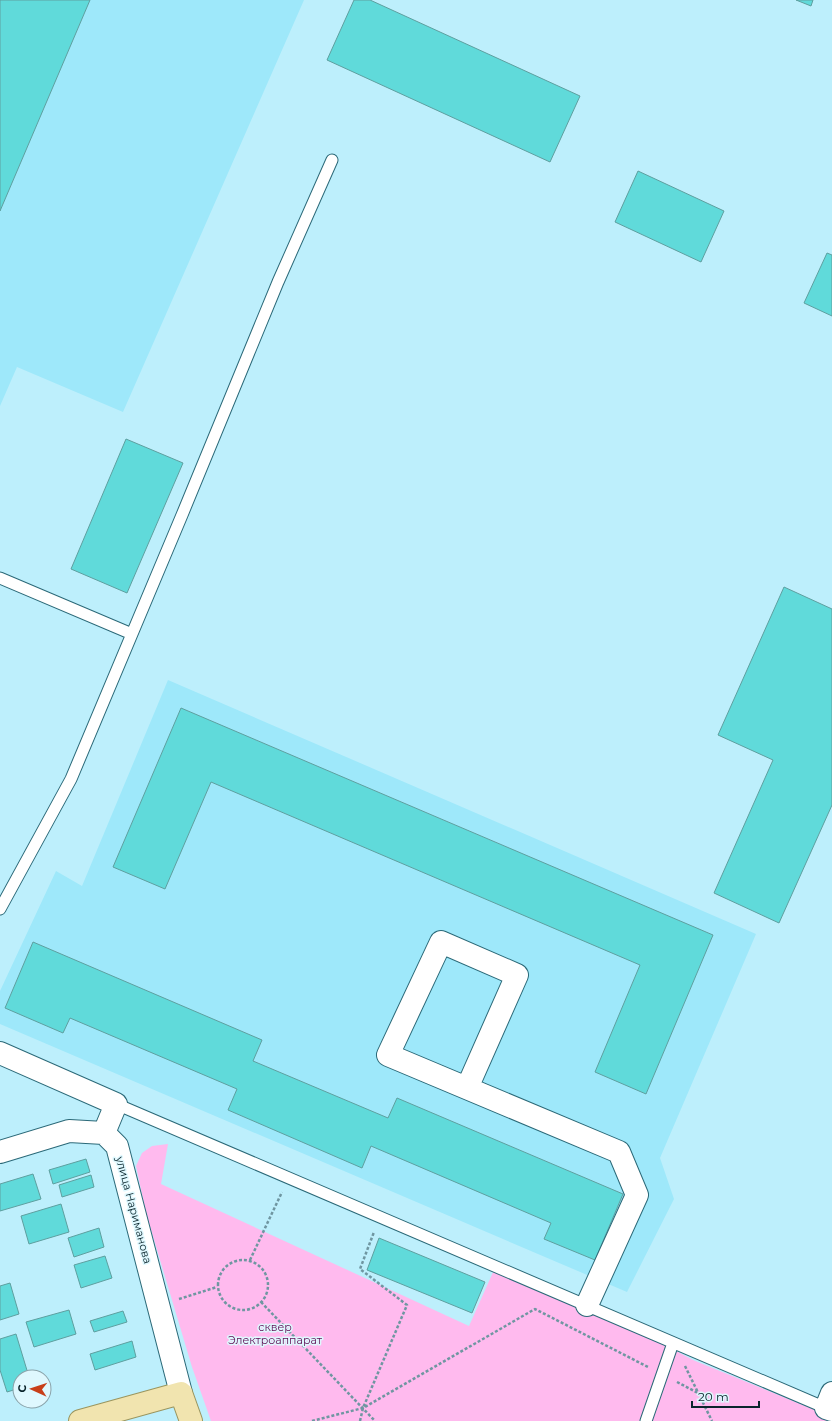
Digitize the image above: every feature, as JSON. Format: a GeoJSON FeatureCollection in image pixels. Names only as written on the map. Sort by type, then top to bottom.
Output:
{"type":"FeatureCollection","features":[{"type":"Feature","properties":{"kind":"main road"},"geometry":{"type":"LineString","coordinates":[[80,1421],[181,1393]]}},
{"type":"Feature","properties":{"kind":"main road","name":"улица Нариманова"},"geometry":{"type":"LineString","coordinates":[[181,1393],[191,1421]]}},
{"type":"Feature","properties":{"kind":"street"},"geometry":{"type":"LineString","coordinates":[[467,1088],[517,975],[441,942],[388,1055],[619,1152],[637,1195],[587,1306]]}},
{"type":"Feature","properties":{"kind":"street"},"geometry":{"type":"LineString","coordinates":[[0,1054],[116,1104],[104,1133],[69,1131],[0,1152]]}},
{"type":"Feature","properties":{"kind":"street","name":"улица Нариманова"},"geometry":{"type":"LineString","coordinates":[[104,1133],[117,1146],[181,1393]]}},
{"type":"Feature","properties":{"kind":"lane"},"geometry":{"type":"LineString","coordinates":[[0,909],[71,779],[278,282],[332,160]]}},
{"type":"Feature","properties":{"kind":"lane"},"geometry":{"type":"LineString","coordinates":[[0,578],[132,634]]}},
{"type":"Feature","properties":{"kind":"lane"},"geometry":{"type":"LineString","coordinates":[[116,1104],[673,1343],[830,1404]]}},
{"type":"Feature","properties":{"kind":"lane"},"geometry":{"type":"LineString","coordinates":[[646,1421],[673,1343]]}},
{"type":"Feature","properties":{"kind":"path"},"geometry":{"type":"LineString","coordinates":[[250,1260],[289,1178]]}},
{"type":"Feature","properties":{"kind":"path"},"geometry":{"type":"LineString","coordinates":[[360,1421],[363,1408],[407,1305],[360,1269],[380,1216]]}},
{"type":"Feature","properties":{"kind":"path"},"geometry":{"type":"LineString","coordinates":[[241,1259],[250,1260],[258,1264],[264,1270],[268,1286],[266,1295],[261,1302],[255,1307],[247,1310],[238,1310],[224,1302],[219,1295],[217,1287],[221,1271],[226,1265],[241,1259]]}},
{"type":"Feature","properties":{"kind":"path"},"geometry":{"type":"LineString","coordinates":[[159,1305],[217,1287]]}},
{"type":"Feature","properties":{"kind":"path"},"geometry":{"type":"LineString","coordinates":[[261,1302],[375,1421]]}},
{"type":"Feature","properties":{"kind":"path"},"geometry":{"type":"LineString","coordinates":[[312,1421],[363,1408],[535,1309],[698,1393]]}},
{"type":"Feature","properties":{"kind":"path"},"geometry":{"type":"LineString","coordinates":[[673,1343],[712,1421]]}},
{"type":"Feature","properties":{"kind":"shaded area"},"geometry":{"type":"Polygon","coordinates":[[[0,0],[304,0],[123,412],[17,367],[0,406],[0,0]]]}},
{"type":"Feature","properties":{"kind":"shaded area"},"geometry":{"type":"Polygon","coordinates":[[[168,680],[756,934],[660,1158],[674,1199],[627,1292],[0,1024],[0,991],[56,871],[82,886],[168,680]]]}},
{"type":"Feature","properties":{"kind":"green space","name":"cквер Электроаппарат"},"geometry":{"type":"Polygon","coordinates":[[[168,1144],[161,1184],[469,1326],[494,1270],[637,1330],[693,1360],[832,1417],[832,1421],[211,1421],[192,1367],[146,1213],[136,1166],[142,1153],[152,1146],[168,1144]]]}},
{"type":"Feature","properties":{"kind":"building"},"geometry":{"type":"Polygon","coordinates":[[[0,0],[90,0],[0,211],[0,0]]]}},
{"type":"Feature","properties":{"kind":"building"},"geometry":{"type":"Polygon","coordinates":[[[354,0],[370,0],[580,96],[550,162],[327,60],[354,0]]]}},
{"type":"Feature","properties":{"kind":"building"},"geometry":{"type":"Polygon","coordinates":[[[796,0],[813,0],[811,6],[796,0]]]}},
{"type":"Feature","properties":{"kind":"building"},"geometry":{"type":"Polygon","coordinates":[[[638,171],[724,211],[701,262],[615,222],[638,171]]]}},
{"type":"Feature","properties":{"kind":"building"},"geometry":{"type":"Polygon","coordinates":[[[827,253],[832,255],[832,316],[804,303],[827,253]]]}},
{"type":"Feature","properties":{"kind":"building"},"geometry":{"type":"Polygon","coordinates":[[[126,439],[183,463],[127,593],[71,569],[126,439]]]}},
{"type":"Feature","properties":{"kind":"building"},"geometry":{"type":"Polygon","coordinates":[[[784,587],[832,609],[832,805],[779,923],[714,893],[773,760],[718,735],[784,587]]]}},
{"type":"Feature","properties":{"kind":"building"},"geometry":{"type":"Polygon","coordinates":[[[181,708],[713,935],[646,1094],[595,1072],[640,965],[211,782],[165,889],[113,867],[181,708]]]}},
{"type":"Feature","properties":{"kind":"building"},"geometry":{"type":"Polygon","coordinates":[[[33,942],[262,1040],[253,1061],[388,1118],[397,1098],[623,1194],[595,1260],[544,1239],[551,1223],[371,1146],[362,1168],[228,1110],[237,1089],[70,1018],[63,1033],[5,1008],[33,942]]]}},
{"type":"Feature","properties":{"kind":"building"},"geometry":{"type":"Polygon","coordinates":[[[86,1159],[90,1172],[53,1184],[49,1170],[86,1159]]]}},
{"type":"Feature","properties":{"kind":"building"},"geometry":{"type":"Polygon","coordinates":[[[33,1174],[41,1199],[0,1211],[0,1184],[33,1174]]]}},
{"type":"Feature","properties":{"kind":"building"},"geometry":{"type":"Polygon","coordinates":[[[91,1175],[94,1187],[62,1197],[59,1185],[91,1175]]]}},
{"type":"Feature","properties":{"kind":"building"},"geometry":{"type":"Polygon","coordinates":[[[61,1204],[69,1232],[29,1244],[21,1216],[61,1204]]]}},
{"type":"Feature","properties":{"kind":"building"},"geometry":{"type":"Polygon","coordinates":[[[99,1228],[104,1247],[74,1257],[68,1238],[99,1228]]]}},
{"type":"Feature","properties":{"kind":"building"},"geometry":{"type":"Polygon","coordinates":[[[379,1238],[485,1282],[472,1313],[367,1270],[379,1238]]]}},
{"type":"Feature","properties":{"kind":"building"},"geometry":{"type":"Polygon","coordinates":[[[105,1256],[112,1278],[81,1288],[74,1265],[105,1256]]]}},
{"type":"Feature","properties":{"kind":"building"},"geometry":{"type":"Polygon","coordinates":[[[10,1283],[19,1314],[0,1320],[0,1286],[10,1283]]]}},
{"type":"Feature","properties":{"kind":"building"},"geometry":{"type":"Polygon","coordinates":[[[69,1310],[76,1334],[34,1347],[26,1322],[69,1310]]]}},
{"type":"Feature","properties":{"kind":"building"},"geometry":{"type":"Polygon","coordinates":[[[123,1311],[127,1322],[94,1332],[90,1321],[123,1311]]]}},
{"type":"Feature","properties":{"kind":"building"},"geometry":{"type":"Polygon","coordinates":[[[16,1334],[27,1369],[12,1369],[12,1390],[7,1392],[0,1370],[0,1339],[16,1334]]]}},
{"type":"Feature","properties":{"kind":"building"},"geometry":{"type":"Polygon","coordinates":[[[132,1341],[136,1357],[95,1370],[90,1354],[132,1341]]]}}]}
